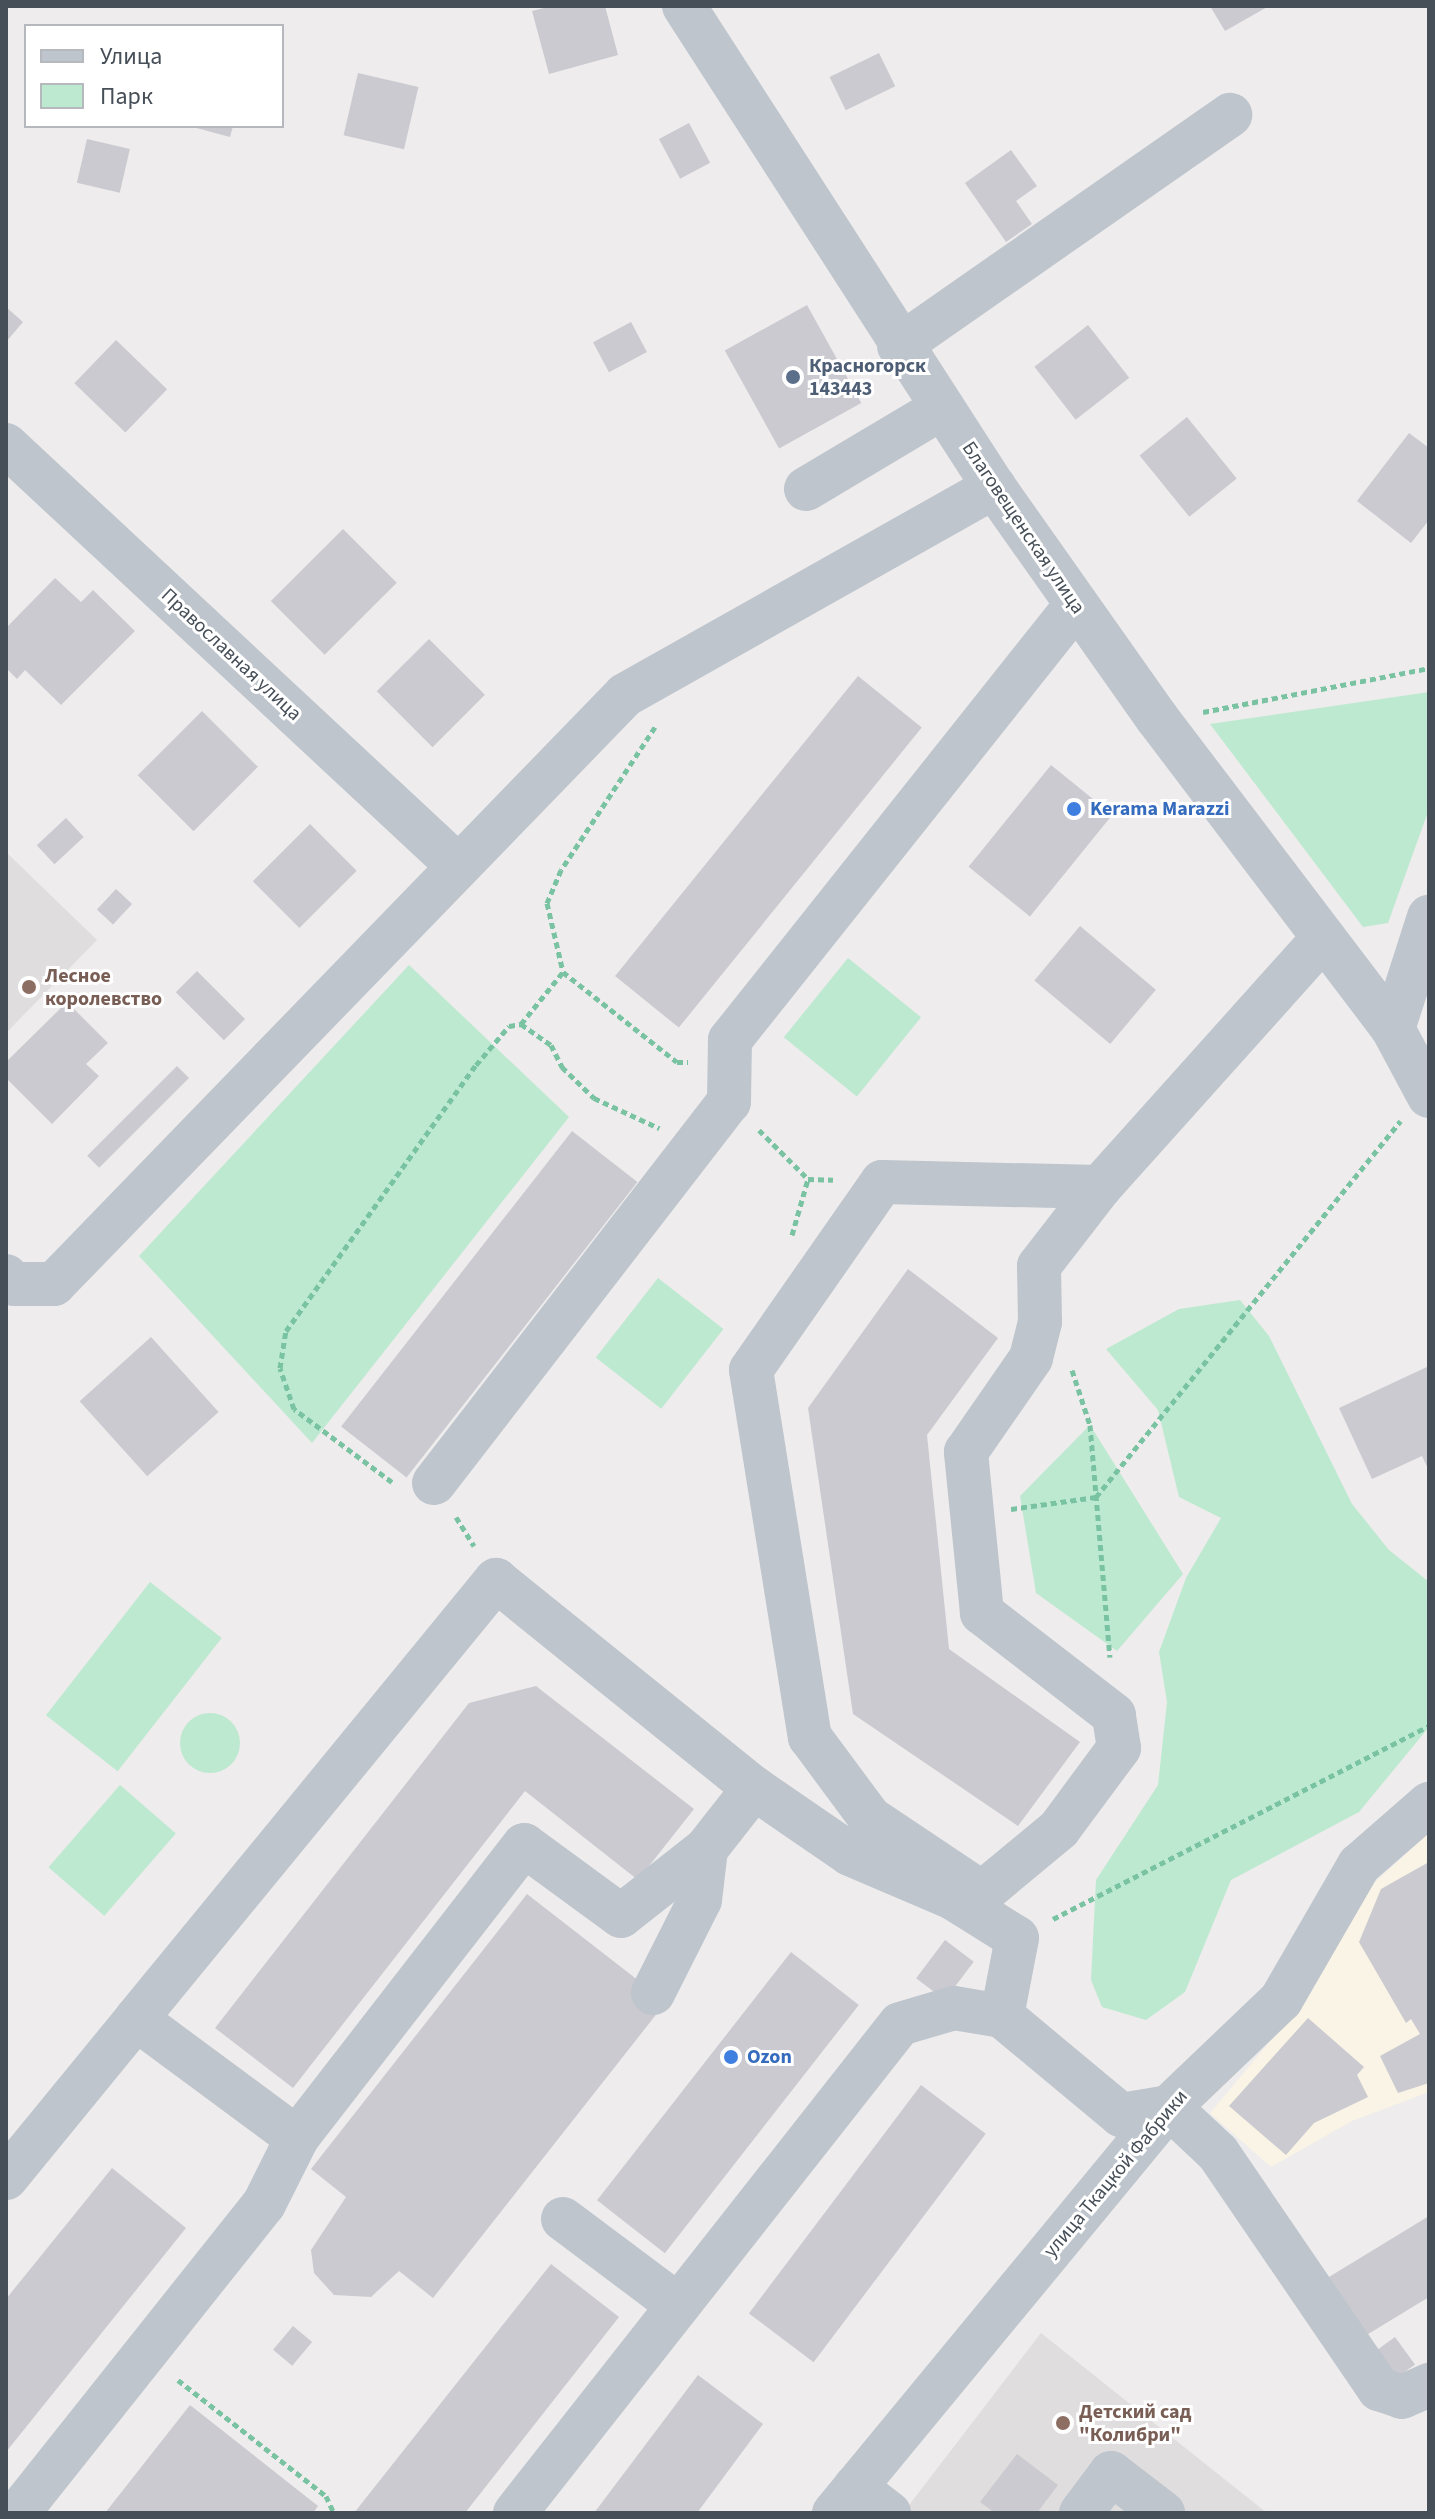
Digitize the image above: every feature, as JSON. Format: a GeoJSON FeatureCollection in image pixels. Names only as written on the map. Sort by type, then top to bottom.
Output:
{"type":"FeatureCollection","features":[{"type":"Feature","properties":{"kind":"street","name":"Благовещенская улица"},"geometry":{"type":"LineString","coordinates":[[684,6],[899,346],[994,487],[1076,605],[1322,940],[1393,1029],[1427,1092]]}},
{"type":"Feature","properties":{"kind":"street"},"geometry":{"type":"LineString","coordinates":[[899,346],[1230,115]]}},
{"type":"Feature","properties":{"kind":"street"},"geometry":{"type":"LineString","coordinates":[[806,489],[942,408]]}},
{"type":"Feature","properties":{"kind":"street","name":"Православная улица"},"geometry":{"type":"LineString","coordinates":[[6,445],[456,864]]}},
{"type":"Feature","properties":{"kind":"street"},"geometry":{"type":"LineString","coordinates":[[10,1280],[54,1284],[592,723],[641,686],[994,487]]}},
{"type":"Feature","properties":{"kind":"street"},"geometry":{"type":"LineString","coordinates":[[434,1483],[729,1102],[730,1040],[1076,605]]}},
{"type":"Feature","properties":{"kind":"street"},"geometry":{"type":"LineString","coordinates":[[1393,1029],[1429,917]]}},
{"type":"Feature","properties":{"kind":"street"},"geometry":{"type":"LineString","coordinates":[[967,1896],[1059,1829],[1119,1748],[1114,1715],[982,1613],[966,1452],[1031,1358],[1040,1322],[1039,1266],[1100,1187],[1322,940]]}},
{"type":"Feature","properties":{"kind":"street"},"geometry":{"type":"LineString","coordinates":[[1002,2016],[1017,1938],[870,1818],[810,1737],[751,1370],[882,1182],[1100,1187]]}},
{"type":"Feature","properties":{"kind":"street"},"geometry":{"type":"LineString","coordinates":[[6,2178],[496,1580],[754,1788],[850,1854],[967,1896]]}},
{"type":"Feature","properties":{"kind":"street"},"geometry":{"type":"LineString","coordinates":[[18,2513],[147,2356],[264,2204],[297,2138],[524,1845],[621,1916],[706,1849],[754,1788]]}},
{"type":"Feature","properties":{"kind":"street","name":"улица Ткацкой Фабрики"},"geometry":{"type":"LineString","coordinates":[[844,2500],[1169,2107],[1281,2000],[1359,1865],[1429,1804]]}},
{"type":"Feature","properties":{"kind":"street"},"geometry":{"type":"LineString","coordinates":[[653,1993],[700,1900],[706,1849]]}},
{"type":"Feature","properties":{"kind":"street"},"geometry":{"type":"LineString","coordinates":[[515,2513],[900,2024],[954,2008],[1002,2016],[1121,2115],[1169,2107],[1218,2153],[1379,2389],[1402,2397],[1429,2385]]}},
{"type":"Feature","properties":{"kind":"street"},"geometry":{"type":"LineString","coordinates":[[136,2019],[297,2138]]}},
{"type":"Feature","properties":{"kind":"street"},"geometry":{"type":"LineString","coordinates":[[563,2219],[678,2305]]}},
{"type":"Feature","properties":{"kind":"street"},"geometry":{"type":"LineString","coordinates":[[1081,2513],[1111,2473],[1163,2513]]}},
{"type":"Feature","properties":{"kind":"street"},"geometry":{"type":"LineString","coordinates":[[844,2500],[889,2513]]}},
{"type":"Feature","properties":{"kind":"path"},"geometry":{"type":"LineString","coordinates":[[1198,713],[1429,668]]}},
{"type":"Feature","properties":{"kind":"path"},"geometry":{"type":"LineString","coordinates":[[641,686],[654,710],[655,730],[561,870],[547,903],[563,972],[677,1062],[730,1064]]}},
{"type":"Feature","properties":{"kind":"path"},"geometry":{"type":"LineString","coordinates":[[496,1580],[434,1483],[410,1495],[294,1409],[280,1368],[286,1331],[476,1065],[509,1026],[521,1024],[563,972]]}},
{"type":"Feature","properties":{"kind":"path"},"geometry":{"type":"LineString","coordinates":[[521,1024],[551,1045],[562,1067],[594,1098],[696,1146]]}},
{"type":"Feature","properties":{"kind":"path"},"geometry":{"type":"LineString","coordinates":[[972,1515],[1096,1497],[1427,1092]]}},
{"type":"Feature","properties":{"kind":"path"},"geometry":{"type":"LineString","coordinates":[[764,1136],[808,1179]]}},
{"type":"Feature","properties":{"kind":"path"},"geometry":{"type":"LineString","coordinates":[[1071,1368],[1090,1425],[1114,1715]]}},
{"type":"Feature","properties":{"kind":"path"},"geometry":{"type":"LineString","coordinates":[[1017,1938],[1429,1726]]}},
{"type":"Feature","properties":{"kind":"path"},"geometry":{"type":"LineString","coordinates":[[147,2356],[326,2496],[334,2513]]}},
{"type":"Feature","properties":{"kind":"shaded area","name":"Лесное королевство"},"geometry":{"type":"Polygon","coordinates":[[[6,852],[97,940],[6,1033],[6,852]]]}},
{"type":"Feature","properties":{"kind":"shaded area"},"geometry":{"type":"Polygon","coordinates":[[[1429,1833],[1429,2092],[1352,2121],[1271,2167],[1210,2113],[1308,1996],[1374,1883],[1429,1833]]]}},
{"type":"Feature","properties":{"kind":"shaded area","name":"Детский сад \"Колибри\""},"geometry":{"type":"Polygon","coordinates":[[[1041,2333],[1267,2513],[903,2513],[1041,2333]]]}},
{"type":"Feature","properties":{"kind":"green space"},"geometry":{"type":"Polygon","coordinates":[[[1429,692],[1429,809],[1388,923],[1363,927],[1210,724],[1429,692]]]}},
{"type":"Feature","properties":{"kind":"green space"},"geometry":{"type":"Polygon","coordinates":[[[848,958],[921,1017],[857,1096],[784,1037],[848,958]]]}},
{"type":"Feature","properties":{"kind":"green space"},"geometry":{"type":"Polygon","coordinates":[[[409,965],[569,1117],[312,1443],[139,1256],[409,965]]]}},
{"type":"Feature","properties":{"kind":"green space"},"geometry":{"type":"Polygon","coordinates":[[[658,1278],[723,1329],[661,1409],[596,1358],[658,1278]]]}},
{"type":"Feature","properties":{"kind":"green space"},"geometry":{"type":"Polygon","coordinates":[[[1240,1300],[1269,1336],[1352,1504],[1389,1550],[1429,1582],[1429,1727],[1359,1812],[1231,1880],[1185,1992],[1146,2020],[1102,2007],[1091,1980],[1096,1880],[1158,1785],[1167,1702],[1159,1652],[1186,1578],[1221,1518],[1179,1497],[1158,1410],[1106,1349],[1179,1309],[1240,1300]]]}},
{"type":"Feature","properties":{"kind":"green space"},"geometry":{"type":"Polygon","coordinates":[[[1090,1425],[1183,1574],[1117,1651],[1036,1593],[1020,1496],[1090,1425]]]}},
{"type":"Feature","properties":{"kind":"green space"},"geometry":{"type":"Polygon","coordinates":[[[150,1582],[222,1638],[118,1771],[46,1715],[150,1582]]]}},
{"type":"Feature","properties":{"kind":"green space"},"geometry":{"type":"Polygon","coordinates":[[[210,1713],[222,1715],[231,1722],[238,1731],[238,1755],[231,1764],[222,1771],[210,1773],[198,1771],[189,1764],[182,1755],[180,1743],[182,1731],[189,1722],[198,1715],[210,1713]]]}},
{"type":"Feature","properties":{"kind":"green space"},"geometry":{"type":"Polygon","coordinates":[[[120,1785],[176,1834],[104,1916],[48,1867],[120,1785]]]}},
{"type":"Feature","properties":{"kind":"building"},"geometry":{"type":"Polygon","coordinates":[[[552,6],[605,6],[618,55],[549,74],[532,11],[552,6]]]}},
{"type":"Feature","properties":{"kind":"building"},"geometry":{"type":"Polygon","coordinates":[[[1210,6],[1269,6],[1225,31],[1210,6]]]}},
{"type":"Feature","properties":{"kind":"building"},"geometry":{"type":"Polygon","coordinates":[[[879,53],[895,86],[846,110],[830,77],[879,53]]]}},
{"type":"Feature","properties":{"kind":"building"},"geometry":{"type":"Polygon","coordinates":[[[358,73],[418,87],[404,149],[344,135],[358,73]]]}},
{"type":"Feature","properties":{"kind":"building"},"geometry":{"type":"Polygon","coordinates":[[[689,123],[710,163],[680,179],[659,139],[689,123]]]}},
{"type":"Feature","properties":{"kind":"building"},"geometry":{"type":"Polygon","coordinates":[[[196,128],[232,128],[230,137],[196,128]]]}},
{"type":"Feature","properties":{"kind":"building"},"geometry":{"type":"Polygon","coordinates":[[[87,139],[130,149],[120,193],[77,183],[87,139]]]}},
{"type":"Feature","properties":{"kind":"building"},"geometry":{"type":"Polygon","coordinates":[[[1011,150],[1037,186],[1016,201],[1032,224],[1006,242],[965,183],[1011,150]]]}},
{"type":"Feature","properties":{"kind":"building","name":"Красногорск 143443"},"geometry":{"type":"Polygon","coordinates":[[[807,305],[861,403],[779,449],[725,351],[807,305]]]}},
{"type":"Feature","properties":{"kind":"building"},"geometry":{"type":"Polygon","coordinates":[[[6,307],[23,322],[6,342],[6,307]]]}},
{"type":"Feature","properties":{"kind":"building"},"geometry":{"type":"Polygon","coordinates":[[[631,322],[647,352],[609,372],[593,342],[631,322]]]}},
{"type":"Feature","properties":{"kind":"building"},"geometry":{"type":"Polygon","coordinates":[[[1088,325],[1129,378],[1076,420],[1034,367],[1088,325]]]}},
{"type":"Feature","properties":{"kind":"building"},"geometry":{"type":"Polygon","coordinates":[[[116,340],[167,389],[125,432],[74,383],[116,340]]]}},
{"type":"Feature","properties":{"kind":"building"},"geometry":{"type":"Polygon","coordinates":[[[1187,417],[1237,478],[1189,517],[1140,455],[1187,417]]]}},
{"type":"Feature","properties":{"kind":"building"},"geometry":{"type":"Polygon","coordinates":[[[1409,433],[1429,448],[1429,520],[1411,543],[1357,501],[1409,433]]]}},
{"type":"Feature","properties":{"kind":"building"},"geometry":{"type":"Polygon","coordinates":[[[343,529],[397,583],[325,655],[271,601],[343,529]]]}},
{"type":"Feature","properties":{"kind":"building"},"geometry":{"type":"Polygon","coordinates":[[[55,578],[81,602],[93,590],[135,631],[61,705],[25,670],[17,679],[6,668],[6,628],[55,578]]]}},
{"type":"Feature","properties":{"kind":"building"},"geometry":{"type":"Polygon","coordinates":[[[429,639],[485,695],[433,747],[377,691],[429,639]]]}},
{"type":"Feature","properties":{"kind":"building"},"geometry":{"type":"Polygon","coordinates":[[[858,676],[922,728],[679,1028],[615,976],[858,676]]]}},
{"type":"Feature","properties":{"kind":"building"},"geometry":{"type":"Polygon","coordinates":[[[202,711],[258,767],[194,831],[138,775],[202,711]]]}},
{"type":"Feature","properties":{"kind":"building"},"geometry":{"type":"Polygon","coordinates":[[[1051,765],[1112,815],[1030,917],[969,867],[1051,765]]]}},
{"type":"Feature","properties":{"kind":"building"},"geometry":{"type":"Polygon","coordinates":[[[66,818],[84,837],[54,864],[37,845],[66,818]]]}},
{"type":"Feature","properties":{"kind":"building"},"geometry":{"type":"Polygon","coordinates":[[[310,824],[357,871],[299,928],[253,881],[310,824]]]}},
{"type":"Feature","properties":{"kind":"building"},"geometry":{"type":"Polygon","coordinates":[[[116,889],[132,904],[113,924],[97,909],[116,889]]]}},
{"type":"Feature","properties":{"kind":"building"},"geometry":{"type":"Polygon","coordinates":[[[1080,926],[1156,990],[1110,1044],[1034,980],[1080,926]]]}},
{"type":"Feature","properties":{"kind":"building"},"geometry":{"type":"Polygon","coordinates":[[[197,971],[245,1019],[224,1040],[176,992],[197,971]]]}},
{"type":"Feature","properties":{"kind":"building"},"geometry":{"type":"Polygon","coordinates":[[[67,1002],[108,1043],[86,1064],[99,1076],[52,1124],[6,1078],[6,1062],[67,1002]]]}},
{"type":"Feature","properties":{"kind":"building"},"geometry":{"type":"Polygon","coordinates":[[[177,1066],[189,1078],[99,1168],[87,1156],[177,1066]]]}},
{"type":"Feature","properties":{"kind":"building"},"geometry":{"type":"Polygon","coordinates":[[[572,1131],[637,1182],[407,1478],[341,1427],[572,1131]]]}},
{"type":"Feature","properties":{"kind":"building"},"geometry":{"type":"Polygon","coordinates":[[[908,1269],[998,1338],[927,1435],[949,1649],[1080,1742],[1018,1826],[853,1714],[808,1408],[908,1269]]]}},
{"type":"Feature","properties":{"kind":"building"},"geometry":{"type":"Polygon","coordinates":[[[151,1337],[219,1412],[147,1476],[80,1401],[151,1337]]]}},
{"type":"Feature","properties":{"kind":"building"},"geometry":{"type":"Polygon","coordinates":[[[1429,1366],[1429,1471],[1422,1456],[1372,1479],[1339,1408],[1429,1366]]]}},
{"type":"Feature","properties":{"kind":"building"},"geometry":{"type":"Polygon","coordinates":[[[536,1686],[694,1809],[638,1880],[525,1791],[293,2088],[215,2028],[469,1703],[536,1686]]]}},
{"type":"Feature","properties":{"kind":"building"},"geometry":{"type":"Polygon","coordinates":[[[1429,1862],[1429,2083],[1398,2093],[1380,2056],[1420,2034],[1411,2019],[1406,2023],[1359,1942],[1381,1889],[1429,1862]]]}},
{"type":"Feature","properties":{"kind":"building"},"geometry":{"type":"Polygon","coordinates":[[[527,1894],[666,2002],[433,2298],[399,2271],[371,2297],[334,2295],[314,2273],[311,2250],[346,2197],[311,2169],[527,1894]]]}},
{"type":"Feature","properties":{"kind":"building"},"geometry":{"type":"Polygon","coordinates":[[[945,1940],[974,1962],[945,2000],[916,1978],[945,1940]]]}},
{"type":"Feature","properties":{"kind":"building"},"geometry":{"type":"Polygon","coordinates":[[[791,1952],[859,2005],[665,2253],[597,2200],[791,1952]]]}},
{"type":"Feature","properties":{"kind":"building"},"geometry":{"type":"Polygon","coordinates":[[[1308,2018],[1364,2067],[1357,2075],[1368,2097],[1314,2123],[1286,2155],[1229,2106],[1308,2018]]]}},
{"type":"Feature","properties":{"kind":"building"},"geometry":{"type":"Polygon","coordinates":[[[921,2085],[986,2134],[814,2362],[749,2313],[921,2085]]]}},
{"type":"Feature","properties":{"kind":"building"},"geometry":{"type":"Polygon","coordinates":[[[112,2168],[186,2228],[6,2452],[6,2299],[112,2168]]]}},
{"type":"Feature","properties":{"kind":"building"},"geometry":{"type":"Polygon","coordinates":[[[1429,2216],[1429,2297],[1360,2339],[1324,2280],[1429,2216]]]}},
{"type":"Feature","properties":{"kind":"building"},"geometry":{"type":"Polygon","coordinates":[[[551,2264],[619,2317],[465,2513],[354,2513],[551,2264]]]}},
{"type":"Feature","properties":{"kind":"building"},"geometry":{"type":"Polygon","coordinates":[[[293,2326],[312,2342],[292,2366],[273,2350],[293,2326]]]}},
{"type":"Feature","properties":{"kind":"building"},"geometry":{"type":"Polygon","coordinates":[[[1395,2337],[1415,2365],[1389,2383],[1369,2356],[1395,2337]]]}},
{"type":"Feature","properties":{"kind":"building"},"geometry":{"type":"Polygon","coordinates":[[[698,2375],[763,2424],[697,2513],[594,2513],[698,2375]]]}},
{"type":"Feature","properties":{"kind":"building"},"geometry":{"type":"Polygon","coordinates":[[[190,2405],[318,2506],[313,2513],[105,2513],[190,2405]]]}},
{"type":"Feature","properties":{"kind":"building"},"geometry":{"type":"Polygon","coordinates":[[[1017,2454],[1058,2485],[1037,2513],[995,2513],[980,2502],[1017,2454]]]}},
{"type":"Feature","properties":{"kind":"place","name":"Красногорск 143443"},"geometry":{"type":"Point","coordinates":[793,377]}},
{"type":"Feature","properties":{"kind":"place","name":"Kerama Marazzi"},"geometry":{"type":"Point","coordinates":[1074,809]}},
{"type":"Feature","properties":{"kind":"place","name":"Лесное королевство"},"geometry":{"type":"Point","coordinates":[29,987]}},
{"type":"Feature","properties":{"kind":"place","name":"Ozon"},"geometry":{"type":"Point","coordinates":[731,2057]}},
{"type":"Feature","properties":{"kind":"place","name":"Детский сад \"Колибри\""},"geometry":{"type":"Point","coordinates":[1063,2423]}}]}
